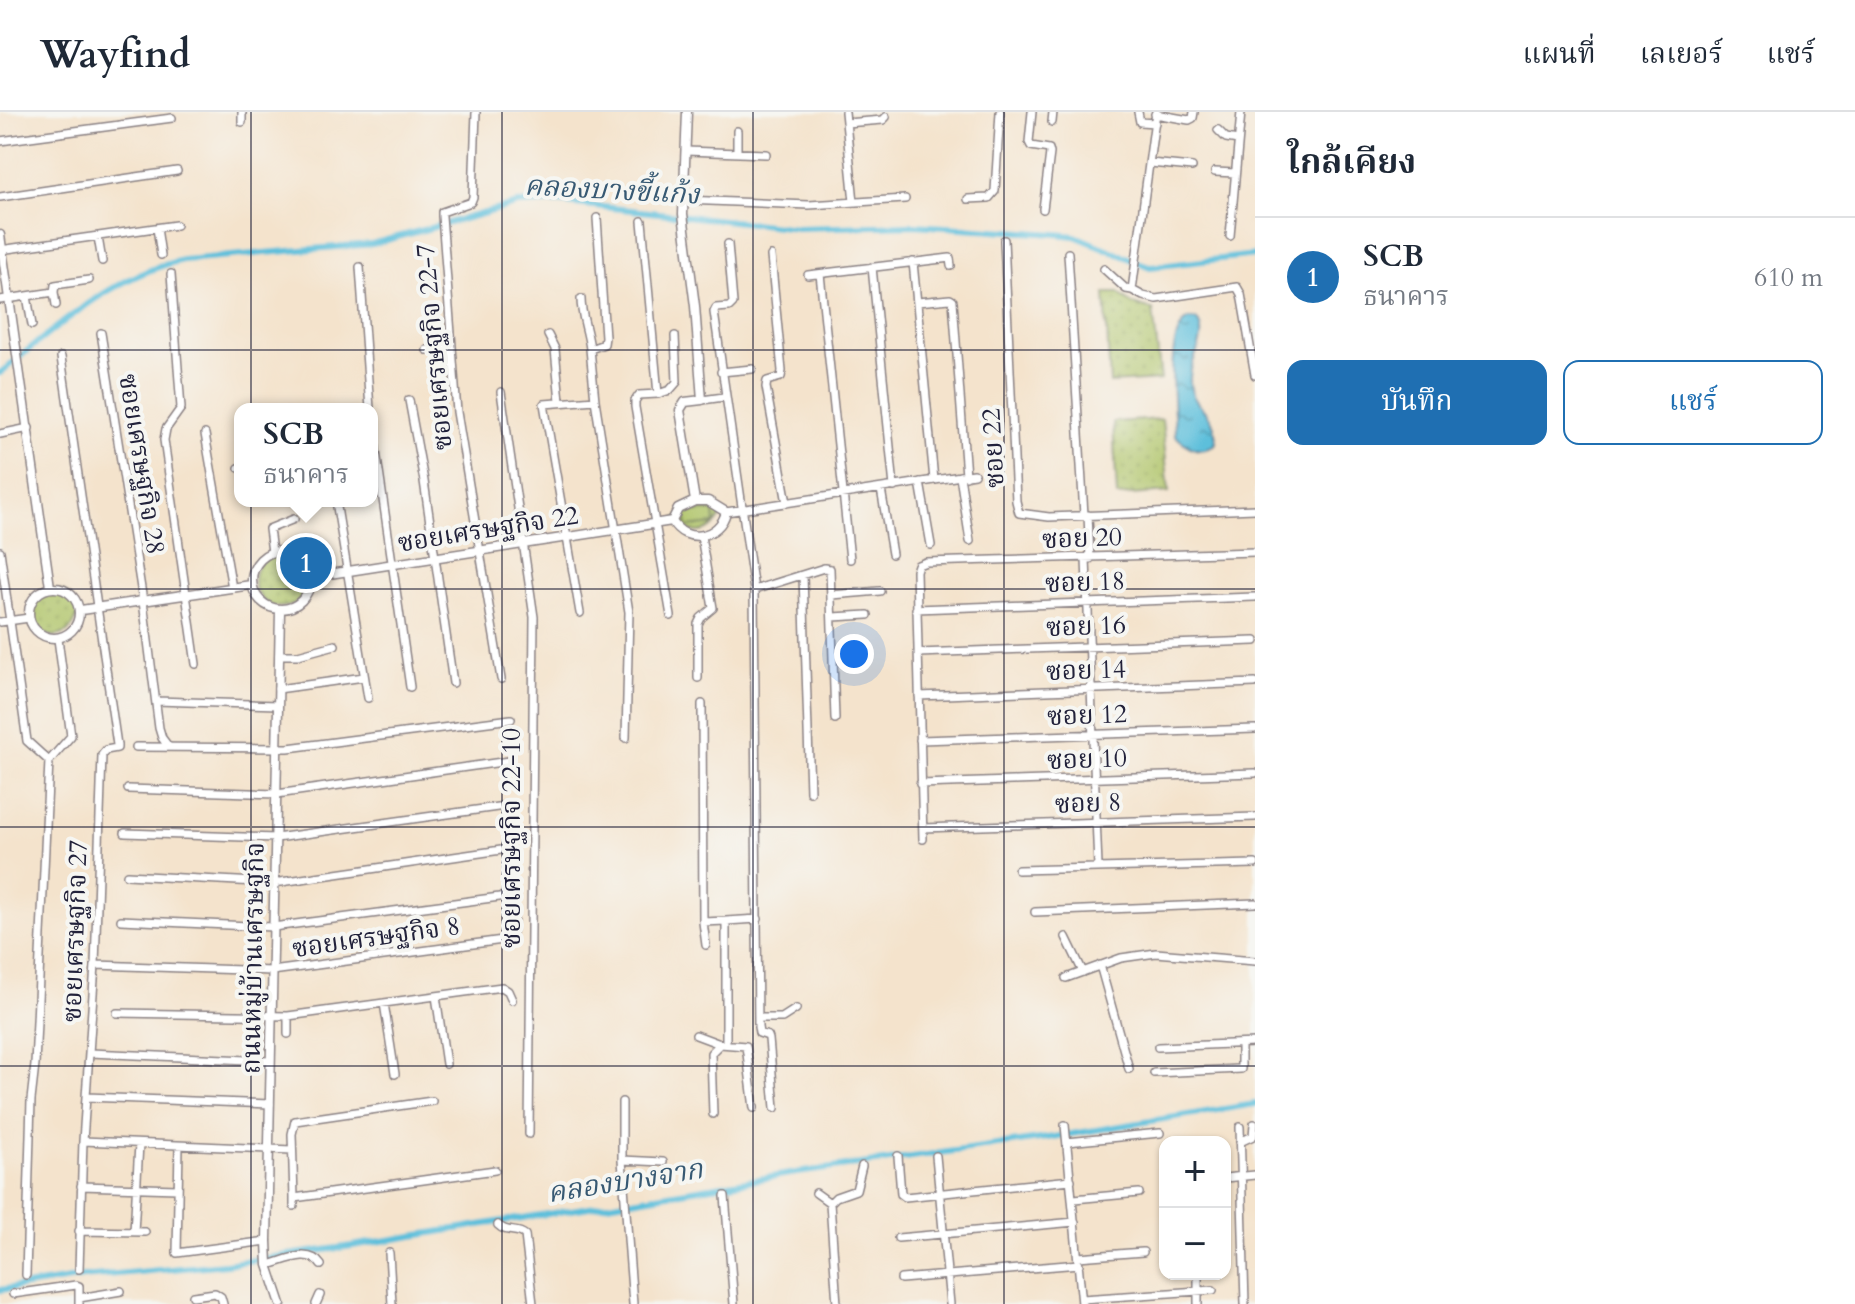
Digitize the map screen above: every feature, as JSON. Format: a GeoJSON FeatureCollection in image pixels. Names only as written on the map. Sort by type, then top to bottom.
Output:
{"type":"FeatureCollection","features":[{"type":"Feature","properties":{"kind":"street"},"geometry":{"type":"LineString","coordinates":[[242,112],[242,122]]}},
{"type":"Feature","properties":{"kind":"street","name":"ซอยเศรษฐกิจ 22-7"},"geometry":{"type":"LineString","coordinates":[[476,112],[473,197],[471,202],[442,212],[442,216],[457,412],[501,679]]}},
{"type":"Feature","properties":{"kind":"street"},"geometry":{"type":"LineString","coordinates":[[687,112],[683,214],[702,400]]}},
{"type":"Feature","properties":{"kind":"street"},"geometry":{"type":"LineString","coordinates":[[845,112],[854,202]]}},
{"type":"Feature","properties":{"kind":"street"},"geometry":{"type":"LineString","coordinates":[[968,199],[989,198],[995,191],[1000,112]]}},
{"type":"Feature","properties":{"kind":"street"},"geometry":{"type":"LineString","coordinates":[[1032,112],[1029,142],[1031,146],[1049,149],[1050,153],[1043,209]]}},
{"type":"Feature","properties":{"kind":"street"},"geometry":{"type":"LineString","coordinates":[[1052,122],[1053,112]]}},
{"type":"Feature","properties":{"kind":"street"},"geometry":{"type":"LineString","coordinates":[[1138,112],[1140,122],[1155,117],[1189,120],[1194,112]]}},
{"type":"Feature","properties":{"kind":"street"},"geometry":{"type":"LineString","coordinates":[[1230,236],[1241,112]]}},
{"type":"Feature","properties":{"kind":"street"},"geometry":{"type":"LineString","coordinates":[[846,123],[883,120],[886,117]]}},
{"type":"Feature","properties":{"kind":"street"},"geometry":{"type":"LineString","coordinates":[[1132,290],[1155,117]]}},
{"type":"Feature","properties":{"kind":"street"},"geometry":{"type":"LineString","coordinates":[[0,141],[172,118]]}},
{"type":"Feature","properties":{"kind":"street"},"geometry":{"type":"LineString","coordinates":[[1218,130],[1226,138],[1238,140]]}},
{"type":"Feature","properties":{"kind":"street"},"geometry":{"type":"LineString","coordinates":[[737,131],[737,153]]}},
{"type":"Feature","properties":{"kind":"street"},"geometry":{"type":"LineString","coordinates":[[686,151],[766,154]]}},
{"type":"Feature","properties":{"kind":"street"},"geometry":{"type":"LineString","coordinates":[[1150,163],[1192,167]]}},
{"type":"Feature","properties":{"kind":"street"},"geometry":{"type":"LineString","coordinates":[[0,197],[177,171]]}},
{"type":"Feature","properties":{"kind":"street"},"geometry":{"type":"LineString","coordinates":[[1215,172],[1235,173]]}},
{"type":"Feature","properties":{"kind":"street"},"geometry":{"type":"LineString","coordinates":[[684,200],[809,205],[905,199]]}},
{"type":"Feature","properties":{"kind":"street"},"geometry":{"type":"LineString","coordinates":[[590,349],[604,344],[606,331],[597,218]]}},
{"type":"Feature","properties":{"kind":"street"},"geometry":{"type":"LineString","coordinates":[[642,221],[658,394]]}},
{"type":"Feature","properties":{"kind":"street"},"geometry":{"type":"LineString","coordinates":[[1,250],[176,225]]}},
{"type":"Feature","properties":{"kind":"street"},"geometry":{"type":"LineString","coordinates":[[157,228],[161,255]]}},
{"type":"Feature","properties":{"kind":"street"},"geometry":{"type":"LineString","coordinates":[[0,235],[50,587]]}},
{"type":"Feature","properties":{"kind":"street"},"geometry":{"type":"LineString","coordinates":[[98,237],[102,261]]}},
{"type":"Feature","properties":{"kind":"street","name":"ซอย 22"},"geometry":{"type":"LineString","coordinates":[[1004,240],[1019,513],[1033,517],[1255,509]]}},
{"type":"Feature","properties":{"kind":"street"},"geometry":{"type":"LineString","coordinates":[[728,244],[733,303],[729,307],[716,308],[714,314],[754,590],[758,1018],[759,1033],[767,1035],[769,1039],[775,1108]]}},
{"type":"Feature","properties":{"kind":"street"},"geometry":{"type":"LineString","coordinates":[[1068,253],[1086,515],[1098,867]]}},
{"type":"Feature","properties":{"kind":"street"},"geometry":{"type":"LineString","coordinates":[[771,256],[782,371],[781,377],[767,381],[766,387],[787,503]]}},
{"type":"Feature","properties":{"kind":"street"},"geometry":{"type":"LineString","coordinates":[[808,275],[950,258],[951,266]]}},
{"type":"Feature","properties":{"kind":"street"},"geometry":{"type":"LineString","coordinates":[[913,262],[934,480]]}},
{"type":"Feature","properties":{"kind":"street"},"geometry":{"type":"LineString","coordinates":[[360,267],[370,403]]}},
{"type":"Feature","properties":{"kind":"street"},"geometry":{"type":"LineString","coordinates":[[872,267],[894,487]]}},
{"type":"Feature","properties":{"kind":"street"},"geometry":{"type":"LineString","coordinates":[[1104,269],[1126,289],[1156,299],[1237,287],[1241,294],[1255,375]]}},
{"type":"Feature","properties":{"kind":"street"},"geometry":{"type":"LineString","coordinates":[[171,274],[181,408],[166,429],[164,440],[196,664]]}},
{"type":"Feature","properties":{"kind":"street"},"geometry":{"type":"LineString","coordinates":[[820,274],[850,559]]}},
{"type":"Feature","properties":{"kind":"street"},"geometry":{"type":"LineString","coordinates":[[56,305],[55,285],[89,280]]}},
{"type":"Feature","properties":{"kind":"street"},"geometry":{"type":"LineString","coordinates":[[0,300],[54,292]]}},
{"type":"Feature","properties":{"kind":"street"},"geometry":{"type":"LineString","coordinates":[[27,296],[32,325]]}},
{"type":"Feature","properties":{"kind":"street"},"geometry":{"type":"LineString","coordinates":[[581,299],[629,612],[626,738]]}},
{"type":"Feature","properties":{"kind":"street"},"geometry":{"type":"LineString","coordinates":[[917,302],[953,301],[970,541]]}},
{"type":"Feature","properties":{"kind":"street"},"geometry":{"type":"LineString","coordinates":[[695,316],[714,314]]}},
{"type":"Feature","properties":{"kind":"street","name":"ซอยเศรษฐกิจ 28"},"geometry":{"type":"LineString","coordinates":[[101,333],[143,601],[160,733],[168,746]]}},
{"type":"Feature","properties":{"kind":"street"},"geometry":{"type":"LineString","coordinates":[[548,335],[555,349],[560,401]]}},
{"type":"Feature","properties":{"kind":"street"},"geometry":{"type":"LineString","coordinates":[[671,616],[635,401],[639,395],[670,390],[677,382],[675,336]]}},
{"type":"Feature","properties":{"kind":"street"},"geometry":{"type":"LineString","coordinates":[[427,350],[451,348]]}},
{"type":"Feature","properties":{"kind":"street"},"geometry":{"type":"LineString","coordinates":[[61,357],[98,608]]}},
{"type":"Feature","properties":{"kind":"street"},"geometry":{"type":"LineString","coordinates":[[721,372],[752,369]]}},
{"type":"Feature","properties":{"kind":"street","name":"ซอยเศรษฐกิจ 22-10"},"geometry":{"type":"LineString","coordinates":[[501,392],[534,617],[529,1134]]}},
{"type":"Feature","properties":{"kind":"street"},"geometry":{"type":"LineString","coordinates":[[695,501],[680,410],[685,402],[724,397]]}},
{"type":"Feature","properties":{"kind":"street"},"geometry":{"type":"LineString","coordinates":[[409,400],[453,683]]}},
{"type":"Feature","properties":{"kind":"street"},"geometry":{"type":"LineString","coordinates":[[580,613],[544,404],[595,400]]}},
{"type":"Feature","properties":{"kind":"street"},"geometry":{"type":"LineString","coordinates":[[0,434],[29,428]]}},
{"type":"Feature","properties":{"kind":"street"},"geometry":{"type":"LineString","coordinates":[[205,434],[232,588]]}},
{"type":"Feature","properties":{"kind":"street"},"geometry":{"type":"LineString","coordinates":[[378,466],[410,687]]}},
{"type":"Feature","properties":{"kind":"street"},"geometry":{"type":"LineString","coordinates":[[726,512],[718,528],[701,536],[682,531],[672,521],[678,509],[695,501],[708,501],[726,512],[966,475]]}},
{"type":"Feature","properties":{"kind":"street"},"geometry":{"type":"LineString","coordinates":[[920,482],[931,545]]}},
{"type":"Feature","properties":{"kind":"street"},"geometry":{"type":"LineString","coordinates":[[881,489],[892,554]]}},
{"type":"Feature","properties":{"kind":"street"},"geometry":{"type":"LineString","coordinates":[[337,507],[368,698]]}},
{"type":"Feature","properties":{"kind":"street"},"geometry":{"type":"LineString","coordinates":[[272,552],[269,529],[294,519]]}},
{"type":"Feature","properties":{"kind":"street","name":"ซอยเศรษฐกิจ 22"},"geometry":{"type":"LineString","coordinates":[[310,577],[672,521]]}},
{"type":"Feature","properties":{"kind":"street"},"geometry":{"type":"LineString","coordinates":[[698,678],[699,621],[713,608],[701,536]]}},
{"type":"Feature","properties":{"kind":"street"},"geometry":{"type":"LineString","coordinates":[[0,551],[4,621],[27,741],[49,761]]}},
{"type":"Feature","properties":{"kind":"street"},"geometry":{"type":"LineString","coordinates":[[272,552],[296,554],[307,566],[310,577],[306,595],[300,603],[280,611],[267,607],[256,598],[251,585],[255,565],[272,552]]}},
{"type":"Feature","properties":{"kind":"street","name":"ซอย 20"},"geometry":{"type":"LineString","coordinates":[[916,609],[916,571],[918,565],[926,562],[1255,552]]}},
{"type":"Feature","properties":{"kind":"street"},"geometry":{"type":"LineString","coordinates":[[754,590],[828,568],[832,572],[835,719]]}},
{"type":"Feature","properties":{"kind":"street"},"geometry":{"type":"LineString","coordinates":[[803,576],[810,792]]}},
{"type":"Feature","properties":{"kind":"street"},"geometry":{"type":"LineString","coordinates":[[81,610],[251,585]]}},
{"type":"Feature","properties":{"kind":"street"},"geometry":{"type":"LineString","coordinates":[[50,587],[68,593],[81,610],[75,628],[58,639],[38,634],[31,627],[32,601],[50,587]]}},
{"type":"Feature","properties":{"kind":"street"},"geometry":{"type":"LineString","coordinates":[[832,595],[880,591]]}},
{"type":"Feature","properties":{"kind":"street","name":"ซอย 18"},"geometry":{"type":"LineString","coordinates":[[916,609],[1255,597]]}},
{"type":"Feature","properties":{"kind":"street","name":"ซอยเศรษฐกิจ 27"},"geometry":{"type":"LineString","coordinates":[[79,1269],[102,755],[106,750],[117,748],[98,608]]}},
{"type":"Feature","properties":{"kind":"street"},"geometry":{"type":"LineString","coordinates":[[916,609],[923,839]]}},
{"type":"Feature","properties":{"kind":"street","name":"ถนนหมู่บ้านเศรษฐกิจ"},"geometry":{"type":"LineString","coordinates":[[280,611],[267,1262],[281,1304]]}},
{"type":"Feature","properties":{"kind":"street"},"geometry":{"type":"LineString","coordinates":[[833,617],[868,615]]}},
{"type":"Feature","properties":{"kind":"street"},"geometry":{"type":"LineString","coordinates":[[4,621],[29,618]]}},
{"type":"Feature","properties":{"kind":"street"},"geometry":{"type":"LineString","coordinates":[[26,1275],[31,1100],[49,761],[71,736],[58,639]]}},
{"type":"Feature","properties":{"kind":"street","name":"ซอย 16"},"geometry":{"type":"LineString","coordinates":[[918,653],[1255,641]]}},
{"type":"Feature","properties":{"kind":"street"},"geometry":{"type":"LineString","coordinates":[[279,655],[298,655],[335,645]]}},
{"type":"Feature","properties":{"kind":"street"},"geometry":{"type":"LineString","coordinates":[[278,689],[364,677]]}},
{"type":"Feature","properties":{"kind":"street","name":"ซอย 14"},"geometry":{"type":"LineString","coordinates":[[919,696],[1255,683]]}},
{"type":"Feature","properties":{"kind":"street"},"geometry":{"type":"LineString","coordinates":[[156,701],[278,705]]}},
{"type":"Feature","properties":{"kind":"street"},"geometry":{"type":"LineString","coordinates":[[702,704],[703,922],[706,945]]}},
{"type":"Feature","properties":{"kind":"street"},"geometry":{"type":"LineString","coordinates":[[136,747],[277,749],[511,719]]}},
{"type":"Feature","properties":{"kind":"street","name":"ซอย 12"},"geometry":{"type":"LineString","coordinates":[[920,740],[1255,729]]}},
{"type":"Feature","properties":{"kind":"street"},"geometry":{"type":"LineString","coordinates":[[128,789],[277,794],[509,761]]}},
{"type":"Feature","properties":{"kind":"street","name":"ซอย 10"},"geometry":{"type":"LineString","coordinates":[[920,784],[1255,773]]}},
{"type":"Feature","properties":{"kind":"street"},"geometry":{"type":"LineString","coordinates":[[125,833],[276,838],[512,805]]}},
{"type":"Feature","properties":{"kind":"street","name":"ซอย 8"},"geometry":{"type":"LineString","coordinates":[[923,828],[1255,817]]}},
{"type":"Feature","properties":{"kind":"street"},"geometry":{"type":"LineString","coordinates":[[127,875],[274,883],[508,849]]}},
{"type":"Feature","properties":{"kind":"street"},"geometry":{"type":"LineString","coordinates":[[1018,870],[1255,864]]}},
{"type":"Feature","properties":{"kind":"street","name":"ซอยเศรษฐกิจ 8"},"geometry":{"type":"LineString","coordinates":[[272,971],[503,940],[512,933],[512,899],[503,896],[273,927]]}},
{"type":"Feature","properties":{"kind":"street"},"geometry":{"type":"LineString","coordinates":[[1035,912],[1255,903]]}},
{"type":"Feature","properties":{"kind":"street"},"geometry":{"type":"LineString","coordinates":[[703,922],[758,919]]}},
{"type":"Feature","properties":{"kind":"street"},"geometry":{"type":"LineString","coordinates":[[121,920],[273,927]]}},
{"type":"Feature","properties":{"kind":"street"},"geometry":{"type":"LineString","coordinates":[[723,1044],[726,921]]}},
{"type":"Feature","properties":{"kind":"street"},"geometry":{"type":"LineString","coordinates":[[1066,937],[1083,972]]}},
{"type":"Feature","properties":{"kind":"street"},"geometry":{"type":"LineString","coordinates":[[1066,978],[1121,958],[1156,953],[1255,961]]}},
{"type":"Feature","properties":{"kind":"street"},"geometry":{"type":"LineString","coordinates":[[95,965],[272,971]]}},
{"type":"Feature","properties":{"kind":"street"},"geometry":{"type":"LineString","coordinates":[[1100,965],[1129,1069]]}},
{"type":"Feature","properties":{"kind":"street"},"geometry":{"type":"LineString","coordinates":[[117,1013],[288,1016],[502,987],[512,1000]]}},
{"type":"Feature","properties":{"kind":"street"},"geometry":{"type":"LineString","coordinates":[[436,996],[446,1064]]}},
{"type":"Feature","properties":{"kind":"street"},"geometry":{"type":"LineString","coordinates":[[384,1003],[395,1074]]}},
{"type":"Feature","properties":{"kind":"street"},"geometry":{"type":"LineString","coordinates":[[758,1018],[782,1018],[796,1009]]}},
{"type":"Feature","properties":{"kind":"street"},"geometry":{"type":"LineString","coordinates":[[299,1015],[300,1026]]}},
{"type":"Feature","properties":{"kind":"street"},"geometry":{"type":"LineString","coordinates":[[288,1016],[288,1034]]}},
{"type":"Feature","properties":{"kind":"street"},"geometry":{"type":"LineString","coordinates":[[696,1035],[723,1044],[743,1044],[748,1049],[754,1108]]}},
{"type":"Feature","properties":{"kind":"street"},"geometry":{"type":"LineString","coordinates":[[1158,1047],[1255,1043]]}},
{"type":"Feature","properties":{"kind":"street"},"geometry":{"type":"LineString","coordinates":[[713,1114],[711,1053],[723,1044]]}},
{"type":"Feature","properties":{"kind":"street"},"geometry":{"type":"LineString","coordinates":[[1154,1073],[1241,1069],[1241,1044]]}},
{"type":"Feature","properties":{"kind":"street"},"geometry":{"type":"LineString","coordinates":[[90,1053],[270,1061]]}},
{"type":"Feature","properties":{"kind":"street"},"geometry":{"type":"LineString","coordinates":[[86,1097],[270,1104]]}},
{"type":"Feature","properties":{"kind":"street"},"geometry":{"type":"LineString","coordinates":[[432,1101],[295,1121],[292,1127],[294,1202],[495,1170]]}},
{"type":"Feature","properties":{"kind":"street"},"geometry":{"type":"LineString","coordinates":[[622,1102],[622,1160],[633,1304]]}},
{"type":"Feature","properties":{"kind":"street"},"geometry":{"type":"LineString","coordinates":[[1240,1142],[1253,1136],[1254,1124]]}},
{"type":"Feature","properties":{"kind":"street"},"geometry":{"type":"LineString","coordinates":[[1065,1125],[1082,1302],[1213,1290]]}},
{"type":"Feature","properties":{"kind":"street"},"geometry":{"type":"LineString","coordinates":[[1240,1127],[1245,1304]]}},
{"type":"Feature","properties":{"kind":"street"},"geometry":{"type":"LineString","coordinates":[[1067,1142],[1160,1133]]}},
{"type":"Feature","properties":{"kind":"street"},"geometry":{"type":"LineString","coordinates":[[83,1141],[292,1150]]}},
{"type":"Feature","properties":{"kind":"street"},"geometry":{"type":"LineString","coordinates":[[134,1232],[139,1144]]}},
{"type":"Feature","properties":{"kind":"street"},"geometry":{"type":"LineString","coordinates":[[179,1146],[177,1253],[267,1244]]}},
{"type":"Feature","properties":{"kind":"street"},"geometry":{"type":"LineString","coordinates":[[898,1156],[902,1196],[1071,1180]]}},
{"type":"Feature","properties":{"kind":"street"},"geometry":{"type":"LineString","coordinates":[[936,1156],[950,1304]]}},
{"type":"Feature","properties":{"kind":"street"},"geometry":{"type":"LineString","coordinates":[[622,1160],[663,1162]]}},
{"type":"Feature","properties":{"kind":"street"},"geometry":{"type":"LineString","coordinates":[[837,1304],[830,1203],[836,1197],[856,1190],[862,1166]]}},
{"type":"Feature","properties":{"kind":"street"},"geometry":{"type":"LineString","coordinates":[[1231,1178],[1255,1175]]}},
{"type":"Feature","properties":{"kind":"street"},"geometry":{"type":"LineString","coordinates":[[81,1186],[177,1189]]}},
{"type":"Feature","properties":{"kind":"street"},"geometry":{"type":"LineString","coordinates":[[816,1193],[830,1203]]}},
{"type":"Feature","properties":{"kind":"street"},"geometry":{"type":"LineString","coordinates":[[1074,1199],[1139,1193]]}},
{"type":"Feature","properties":{"kind":"street"},"geometry":{"type":"LineString","coordinates":[[725,1196],[734,1304]]}},
{"type":"Feature","properties":{"kind":"street"},"geometry":{"type":"LineString","coordinates":[[898,1238],[1075,1222]]}},
{"type":"Feature","properties":{"kind":"street"},"geometry":{"type":"LineString","coordinates":[[498,1225],[506,1232],[522,1232],[525,1235],[533,1304]]}},
{"type":"Feature","properties":{"kind":"street"},"geometry":{"type":"LineString","coordinates":[[79,1231],[145,1232]]}},
{"type":"Feature","properties":{"kind":"street"},"geometry":{"type":"LineString","coordinates":[[901,1279],[1143,1252]]}},
{"type":"Feature","properties":{"kind":"street"},"geometry":{"type":"LineString","coordinates":[[389,1253],[392,1304]]}},
{"type":"Feature","properties":{"kind":"street"},"geometry":{"type":"LineString","coordinates":[[267,1262],[306,1255],[321,1265]]}},
{"type":"Feature","properties":{"kind":"street"},"geometry":{"type":"LineString","coordinates":[[1198,1280],[1198,1304]]}},
{"type":"Feature","properties":{"kind":"street"},"geometry":{"type":"LineString","coordinates":[[13,1294],[76,1285],[79,1286],[79,1301],[121,1291]]}},
{"type":"Feature","properties":{"kind":"street"},"geometry":{"type":"LineString","coordinates":[[193,1296],[215,1293],[221,1297],[223,1304]]}},
{"type":"Feature","properties":{"kind":"street"},"geometry":{"type":"LineString","coordinates":[[316,1304],[320,1295]]}},
{"type":"Feature","properties":{"kind":"green space"},"geometry":{"type":"Polygon","coordinates":[[[1105,293],[1118,293],[1132,304],[1153,310],[1161,380],[1110,383],[1105,293]]]}},
{"type":"Feature","properties":{"kind":"green space"},"geometry":{"type":"Polygon","coordinates":[[[1162,419],[1169,492],[1117,496],[1113,422],[1162,419]]]}},
{"type":"Feature","properties":{"kind":"green space"},"geometry":{"type":"Polygon","coordinates":[[[701,504],[713,506],[722,514],[707,530],[694,532],[675,521],[686,510],[701,504]]]}},
{"type":"Feature","properties":{"kind":"green space"},"geometry":{"type":"Polygon","coordinates":[[[714,510],[715,524],[687,527],[685,513],[714,510]]]}},
{"type":"Feature","properties":{"kind":"green space"},"geometry":{"type":"Polygon","coordinates":[[[281,553],[300,561],[308,580],[300,599],[281,607],[262,599],[254,580],[262,561],[281,553]]]}},
{"type":"Feature","properties":{"kind":"green space"},"geometry":{"type":"Polygon","coordinates":[[[54,590],[70,597],[77,613],[70,629],[54,636],[38,629],[31,613],[38,597],[54,590]]]}},
{"type":"Feature","properties":{"kind":"water"},"geometry":{"type":"Polygon","coordinates":[[[1189,319],[1197,320],[1201,328],[1191,371],[1192,393],[1213,425],[1216,443],[1200,450],[1185,444],[1175,435],[1173,355],[1181,327],[1189,319]]]}},
{"type":"Feature","properties":{"kind":"waterway","name":"คลองบางขี้แก้ง"},"geometry":{"type":"LineString","coordinates":[[0,373],[108,291],[157,268],[183,260],[372,244],[518,204],[557,202],[797,228],[914,225],[1056,234],[1075,236],[1150,267],[1255,255]]}},
{"type":"Feature","properties":{"kind":"waterway","name":"คลองบางจาก"},"geometry":{"type":"LineString","coordinates":[[0,1290],[83,1277],[226,1264],[352,1246],[790,1174],[1047,1138],[1255,1104]]}},
{"type":"Feature","properties":{"kind":"place","name":"SCB"},"geometry":{"type":"Point","coordinates":[306,563]}}]}
